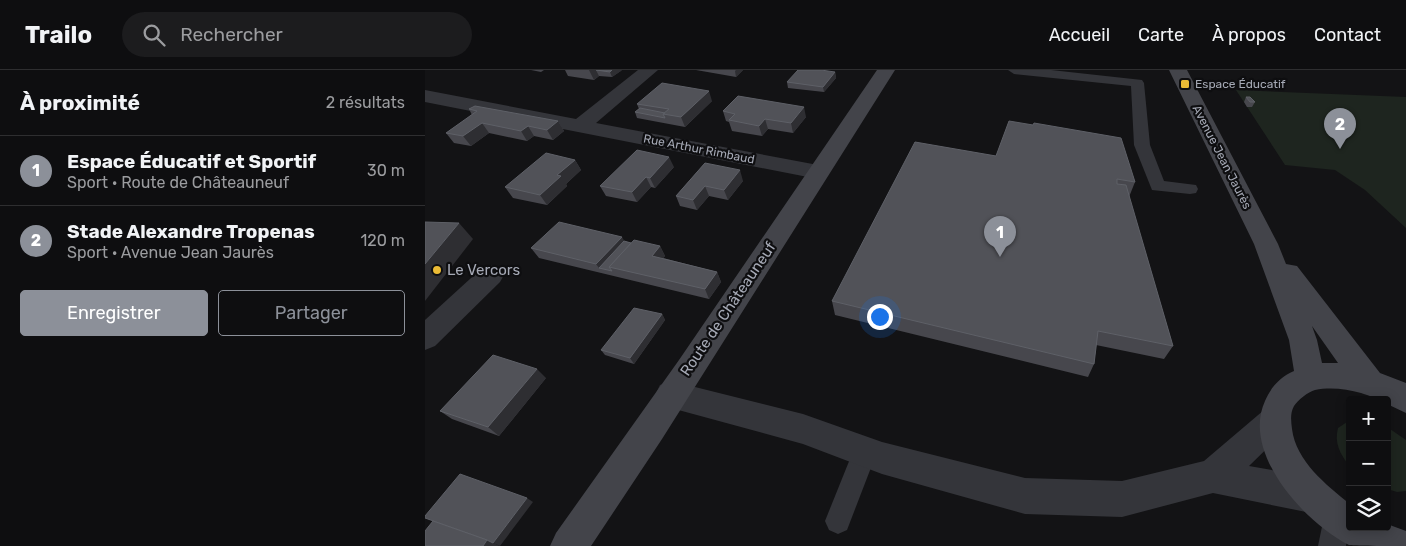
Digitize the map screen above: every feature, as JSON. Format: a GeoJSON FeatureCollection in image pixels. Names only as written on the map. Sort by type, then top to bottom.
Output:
{"type":"FeatureCollection","features":[{"type":"Feature","properties":{"kind":"main road","name":"Route de Châteauneuf"},"geometry":{"type":"LineString","coordinates":[[569,546],[632,457],[886,70]]}},
{"type":"Feature","properties":{"kind":"main road","name":"Avenue Jean Jaurès"},"geometry":{"type":"LineString","coordinates":[[1178,70],[1266,244],[1303,340],[1310,378]]}},
{"type":"Feature","properties":{"kind":"main road","name":"Avenue Jean Jaurès"},"geometry":{"type":"LineString","coordinates":[[1266,244],[1370,383]]}},
{"type":"Feature","properties":{"kind":"main road"},"geometry":{"type":"LineString","coordinates":[[1391,545],[1343,529],[1311,495],[1292,470],[1279,445],[1275,420],[1279,401],[1292,387],[1310,378],[1334,376],[1370,383],[1391,390],[1406,399]]}},
{"type":"Feature","properties":{"kind":"street"},"geometry":{"type":"LineString","coordinates":[[580,126],[649,70]]}},
{"type":"Feature","properties":{"kind":"street","name":"Rue Arthur Rimbaud"},"geometry":{"type":"LineString","coordinates":[[425,96],[818,172]]}},
{"type":"Feature","properties":{"kind":"street"},"geometry":{"type":"LineString","coordinates":[[425,338],[491,275]]}},
{"type":"Feature","properties":{"kind":"street"},"geometry":{"type":"LineString","coordinates":[[671,395],[803,429],[865,452],[1025,496],[1122,500],[1213,476],[1311,495]]}},
{"type":"Feature","properties":{"kind":"street"},"geometry":{"type":"LineString","coordinates":[[1213,476],[1275,420]]}},
{"type":"Feature","properties":{"kind":"lane"},"geometry":{"type":"LineString","coordinates":[[1014,70],[1137,83],[1142,145],[1158,186],[1190,189]]}},
{"type":"Feature","properties":{"kind":"lane"},"geometry":{"type":"LineString","coordinates":[[838,521],[865,452]]}},
{"type":"Feature","properties":{"kind":"shaded area"},"geometry":{"type":"Polygon","coordinates":[[[1236,90],[1406,97],[1406,228],[1365,190],[1335,170],[1285,165],[1236,90]]]}},
{"type":"Feature","properties":{"kind":"shaded area"},"geometry":{"type":"Polygon","coordinates":[[[1346,423],[1346,461],[1337,444],[1338,428],[1346,423]]]}},
{"type":"Feature","properties":{"kind":"shaded area"},"geometry":{"type":"Polygon","coordinates":[[[1391,430],[1406,440],[1406,491],[1391,490],[1391,430]]]}},
{"type":"Feature","properties":{"kind":"building"},"geometry":{"type":"Polygon","coordinates":[[[596,70],[612,70],[610,72],[596,70]]]}},
{"type":"Feature","properties":{"kind":"building"},"geometry":{"type":"Polygon","coordinates":[[[798,70],[835,72],[823,87],[787,82],[798,70]]]}},
{"type":"Feature","properties":{"kind":"building"},"geometry":{"type":"Polygon","coordinates":[[[662,83],[709,91],[681,117],[663,114],[669,109],[637,104],[662,83]]]}},
{"type":"Feature","properties":{"kind":"building"},"geometry":{"type":"Polygon","coordinates":[[[738,96],[804,107],[791,123],[765,119],[759,126],[729,120],[735,114],[723,111],[738,96]]]}},
{"type":"Feature","properties":{"kind":"building"},"geometry":{"type":"Polygon","coordinates":[[[1246,97],[1250,97],[1255,102],[1250,102],[1246,97]]]}},
{"type":"Feature","properties":{"kind":"building"},"geometry":{"type":"Polygon","coordinates":[[[475,106],[558,121],[547,130],[528,126],[521,131],[482,123],[463,136],[446,133],[477,111],[469,109],[475,106]]]}},
{"type":"Feature","properties":{"kind":"building"},"geometry":{"type":"Polygon","coordinates":[[[640,108],[665,113],[663,114],[665,118],[635,112],[640,108]]]}},
{"type":"Feature","properties":{"kind":"building"},"geometry":{"type":"Polygon","coordinates":[[[1009,121],[1033,125],[1034,123],[1121,138],[1135,182],[1117,179],[1117,184],[1126,185],[1173,346],[1098,331],[1094,364],[832,301],[915,142],[996,156],[1009,121]]]}},
{"type":"Feature","properties":{"kind":"building"},"geometry":{"type":"Polygon","coordinates":[[[637,150],[669,157],[650,178],[646,177],[632,192],[600,186],[637,150]]]}},
{"type":"Feature","properties":{"kind":"building"},"geometry":{"type":"Polygon","coordinates":[[[546,153],[575,160],[557,175],[561,176],[540,195],[505,187],[546,153]]]}},
{"type":"Feature","properties":{"kind":"building"},"geometry":{"type":"Polygon","coordinates":[[[705,163],[740,170],[724,190],[705,186],[693,200],[676,196],[705,163]]]}},
{"type":"Feature","properties":{"kind":"building"},"geometry":{"type":"Polygon","coordinates":[[[425,222],[459,223],[425,264],[425,222]]]}},
{"type":"Feature","properties":{"kind":"building"},"geometry":{"type":"Polygon","coordinates":[[[559,222],[622,237],[596,264],[531,248],[559,222]]]}},
{"type":"Feature","properties":{"kind":"building"},"geometry":{"type":"Polygon","coordinates":[[[634,240],[660,246],[652,256],[717,272],[705,289],[609,267],[634,240]]]}},
{"type":"Feature","properties":{"kind":"building"},"geometry":{"type":"Polygon","coordinates":[[[624,241],[631,243],[609,267],[612,271],[599,268],[624,241]]]}},
{"type":"Feature","properties":{"kind":"building"},"geometry":{"type":"Polygon","coordinates":[[[634,308],[662,314],[630,358],[601,350],[634,308]]]}},
{"type":"Feature","properties":{"kind":"building"},"geometry":{"type":"Polygon","coordinates":[[[493,355],[537,369],[488,427],[440,411],[493,355]]]}},
{"type":"Feature","properties":{"kind":"building"},"geometry":{"type":"Polygon","coordinates":[[[460,474],[527,498],[493,543],[425,518],[460,474]]]}},
{"type":"Feature","properties":{"kind":"building"},"geometry":{"type":"Polygon","coordinates":[[[433,521],[487,540],[483,546],[425,546],[425,531],[433,521]]]}},
{"type":"Feature","properties":{"kind":"place","name":"Espace Éducatif"},"geometry":{"type":"Point","coordinates":[1185,84]}},
{"type":"Feature","properties":{"kind":"place","name":"Stade Alexandre Tropenas"},"geometry":{"type":"Point","coordinates":[1340,149]}},
{"type":"Feature","properties":{"kind":"place","name":"Espace Éducatif et Sportif"},"geometry":{"type":"Point","coordinates":[1000,257]}},
{"type":"Feature","properties":{"kind":"place","name":"Le Vercors"},"geometry":{"type":"Point","coordinates":[437,270]}}]}
